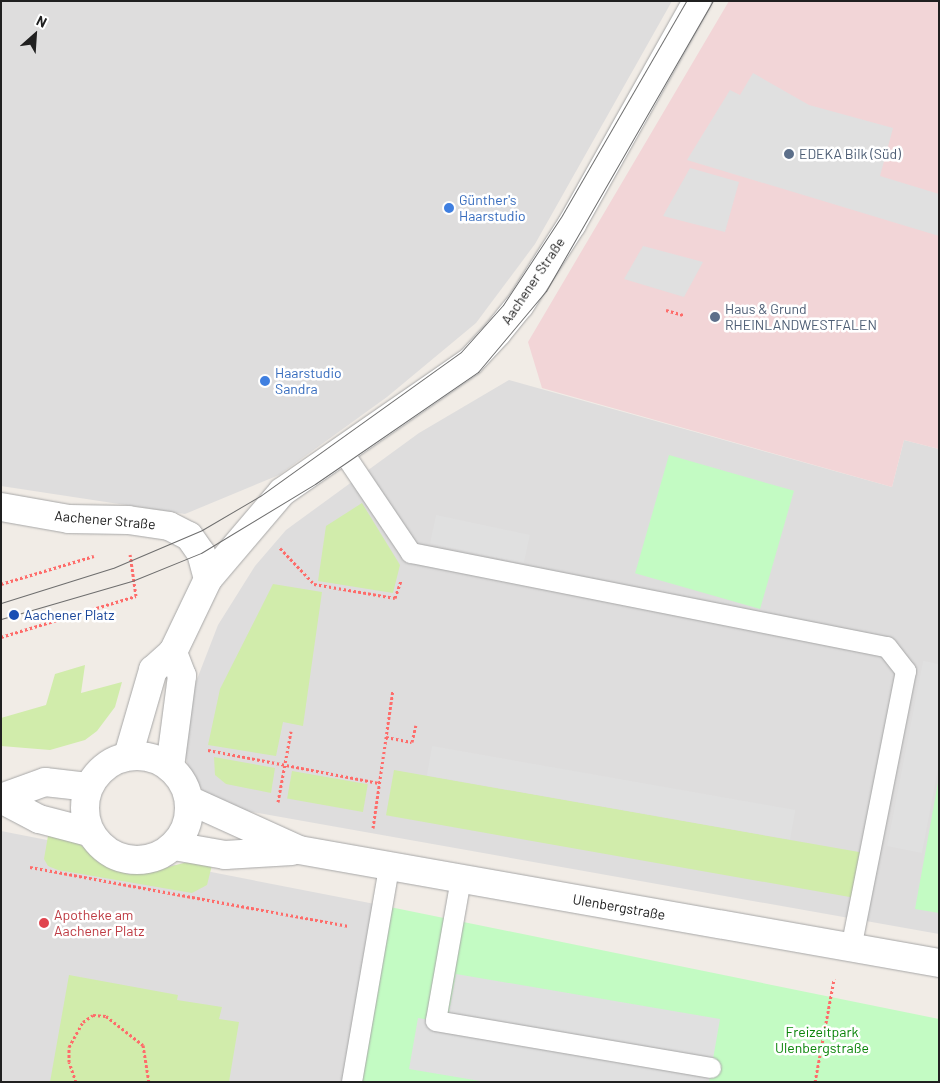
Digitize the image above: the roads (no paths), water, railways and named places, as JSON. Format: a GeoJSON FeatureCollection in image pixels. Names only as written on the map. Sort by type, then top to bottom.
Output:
{"type":"FeatureCollection","features":[{"type":"Feature","properties":{"kind":"street","name":"Aachener Straße"},"geometry":{"type":"LineString","coordinates":[[128,756],[154,670],[172,652],[208,579],[282,492],[343,452],[470,362],[514,314],[588,197],[697,1]]}},
{"type":"Feature","properties":{"kind":"street","name":"Aachener Straße"},"geometry":{"type":"LineString","coordinates":[[1,507],[69,519],[128,520],[169,526],[189,536],[200,553],[208,579]]}},
{"type":"Feature","properties":{"kind":"street"},"geometry":{"type":"LineString","coordinates":[[170,767],[182,676],[172,652]]}},
{"type":"Feature","properties":{"kind":"street"},"geometry":{"type":"LineString","coordinates":[[128,756],[143,756],[170,767],[182,782],[189,800],[189,817],[174,846],[144,861],[128,860],[112,855],[89,832],[85,817],[88,786],[98,772],[112,762],[128,756]]}},
{"type":"Feature","properties":{"kind":"street"},"geometry":{"type":"LineString","coordinates":[[1,798],[45,782],[88,786]]}},
{"type":"Feature","properties":{"kind":"street"},"geometry":{"type":"LineString","coordinates":[[1,798],[39,819],[89,832]]}},
{"type":"Feature","properties":{"kind":"street","name":"Ulenbergstraße"},"geometry":{"type":"LineString","coordinates":[[189,800],[298,850],[939,963]]}},
{"type":"Feature","properties":{"kind":"street","name":"Ulenbergstraße"},"geometry":{"type":"LineString","coordinates":[[174,846],[225,855],[298,850]]}},
{"type":"Feature","properties":{"kind":"lane"},"geometry":{"type":"LineString","coordinates":[[343,452],[411,552],[887,647],[906,671],[846,947]]}},
{"type":"Feature","properties":{"kind":"lane"},"geometry":{"type":"LineString","coordinates":[[352,1082],[377,931],[379,865]]}},
{"type":"Feature","properties":{"kind":"lane"},"geometry":{"type":"LineString","coordinates":[[461,879],[436,1021],[711,1068]]}},
{"type":"Feature","properties":{"kind":"tram line"},"geometry":{"type":"LineString","coordinates":[[1,603],[113,568],[202,530],[260,496],[461,352],[503,305],[561,217],[686,1]]}},
{"type":"Feature","properties":{"kind":"tram line"},"geometry":{"type":"LineString","coordinates":[[1,619],[132,581],[201,553],[315,484],[478,372],[546,291],[713,1]]}},
{"type":"Feature","properties":{"kind":"place","name":"EDEKA Bilk (Süd)"},"geometry":{"type":"Point","coordinates":[789,154]}},
{"type":"Feature","properties":{"kind":"place","name":"Günther's Haarstudio"},"geometry":{"type":"Point","coordinates":[449,208]}},
{"type":"Feature","properties":{"kind":"place","name":"Haus & Grund RHEINLANDWESTFALEN"},"geometry":{"type":"Point","coordinates":[715,317]}},
{"type":"Feature","properties":{"kind":"place","name":"Haarstudio Sandra"},"geometry":{"type":"Point","coordinates":[265,381]}},
{"type":"Feature","properties":{"kind":"place","name":"Aachener Platz"},"geometry":{"type":"Point","coordinates":[14,615]}},
{"type":"Feature","properties":{"kind":"place","name":"Apotheke am Aachener Platz"},"geometry":{"type":"Point","coordinates":[44,923]}},
{"type":"Feature","properties":{"kind":"park label","name":"Freizeitpark Ulenbergstraße"},"geometry":{"type":"Point","coordinates":[822,1040]}}]}
